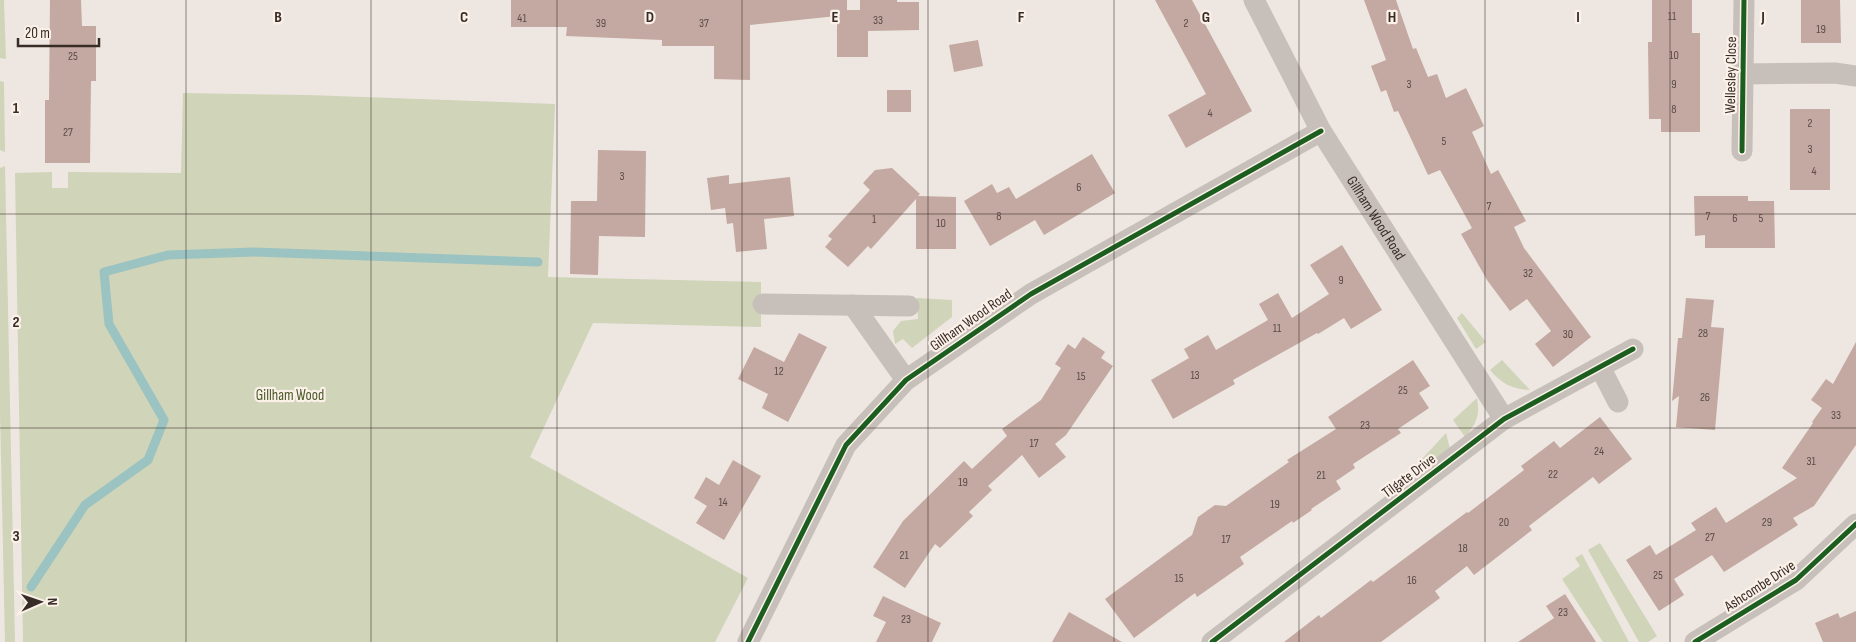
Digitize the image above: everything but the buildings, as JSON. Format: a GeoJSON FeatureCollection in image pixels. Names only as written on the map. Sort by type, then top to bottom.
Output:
{"type":"FeatureCollection","features":[{"type":"Feature","properties":{"kind":"street","name":"Gillham Wood Road"},"geometry":{"type":"LineString","coordinates":[[1254,0],[1321,131],[1504,419]]}},
{"type":"Feature","properties":{"kind":"street","name":"Wellesley Close"},"geometry":{"type":"LineString","coordinates":[[1742,151],[1744,0]]}},
{"type":"Feature","properties":{"kind":"street","name":"Wellesley Close"},"geometry":{"type":"LineString","coordinates":[[1743,74],[1835,74],[1856,76]]}},
{"type":"Feature","properties":{"kind":"street","name":"Gillham Wood Road"},"geometry":{"type":"LineString","coordinates":[[748,642],[846,446],[906,380],[1031,294],[1321,131]]}},
{"type":"Feature","properties":{"kind":"street"},"geometry":{"type":"LineString","coordinates":[[763,304],[909,306]]}},
{"type":"Feature","properties":{"kind":"street"},"geometry":{"type":"LineString","coordinates":[[853,305],[906,380]]}},
{"type":"Feature","properties":{"kind":"street","name":"Tilgate Drive"},"geometry":{"type":"LineString","coordinates":[[1212,642],[1504,419],[1633,349]]}},
{"type":"Feature","properties":{"kind":"street"},"geometry":{"type":"LineString","coordinates":[[1600,368],[1618,402]]}},
{"type":"Feature","properties":{"kind":"street","name":"Ashcombe Drive"},"geometry":{"type":"LineString","coordinates":[[1695,642],[1796,580],[1856,524]]}},
{"type":"Feature","properties":{"kind":"green space"},"geometry":{"type":"Polygon","coordinates":[[[0,0],[4,0],[6,59],[0,58],[0,0]]]}},
{"type":"Feature","properties":{"kind":"green space"},"geometry":{"type":"Polygon","coordinates":[[[0,81],[4,82],[5,152],[0,150],[0,81]]]}},
{"type":"Feature","properties":{"kind":"green space","name":"Gillham Wood"},"geometry":{"type":"Polygon","coordinates":[[[183,93],[308,95],[555,104],[548,277],[761,282],[761,327],[593,323],[530,457],[748,578],[715,642],[23,642],[15,173],[52,172],[52,188],[68,188],[68,172],[181,173],[183,93]]]}},
{"type":"Feature","properties":{"kind":"green space"},"geometry":{"type":"Polygon","coordinates":[[[5,166],[15,642],[5,642],[0,411],[0,168],[5,166]]]}},
{"type":"Feature","properties":{"kind":"green space"},"geometry":{"type":"Polygon","coordinates":[[[917,298],[952,300],[952,317],[912,348],[903,339],[895,344],[893,331],[901,321],[918,319],[917,298]]]}},
{"type":"Feature","properties":{"kind":"green space"},"geometry":{"type":"Polygon","coordinates":[[[1462,313],[1486,342],[1476,349],[1457,318],[1462,313]]]}},
{"type":"Feature","properties":{"kind":"green space"},"geometry":{"type":"Polygon","coordinates":[[[1502,360],[1530,390],[1508,385],[1494,375],[1490,370],[1502,360]]]}},
{"type":"Feature","properties":{"kind":"green space"},"geometry":{"type":"Polygon","coordinates":[[[1477,398],[1477,419],[1465,437],[1453,420],[1477,398]]]}},
{"type":"Feature","properties":{"kind":"green space"},"geometry":{"type":"Polygon","coordinates":[[[1446,433],[1450,449],[1413,477],[1409,473],[1446,433]]]}},
{"type":"Feature","properties":{"kind":"green space"},"geometry":{"type":"Polygon","coordinates":[[[1600,543],[1657,636],[1648,642],[1639,642],[1588,550],[1600,543]]]}},
{"type":"Feature","properties":{"kind":"green space"},"geometry":{"type":"Polygon","coordinates":[[[1582,554],[1629,642],[1603,642],[1562,579],[1580,566],[1575,558],[1582,554]]]}},
{"type":"Feature","properties":{"kind":"waterway"},"geometry":{"type":"LineString","coordinates":[[31,587],[85,505],[148,460],[164,420],[109,324],[104,272],[168,255],[254,252],[538,262]]}},
{"type":"Feature","properties":{"kind":"cycle path"},"geometry":{"type":"LineString","coordinates":[[1742,151],[1744,0]]}},
{"type":"Feature","properties":{"kind":"cycle path"},"geometry":{"type":"LineString","coordinates":[[748,642],[846,445],[906,380],[1031,294],[1321,131]]}},
{"type":"Feature","properties":{"kind":"cycle path"},"geometry":{"type":"LineString","coordinates":[[1212,642],[1504,419],[1633,349]]}},
{"type":"Feature","properties":{"kind":"cycle path"},"geometry":{"type":"LineString","coordinates":[[1695,642],[1796,580],[1856,524]]}}]}
